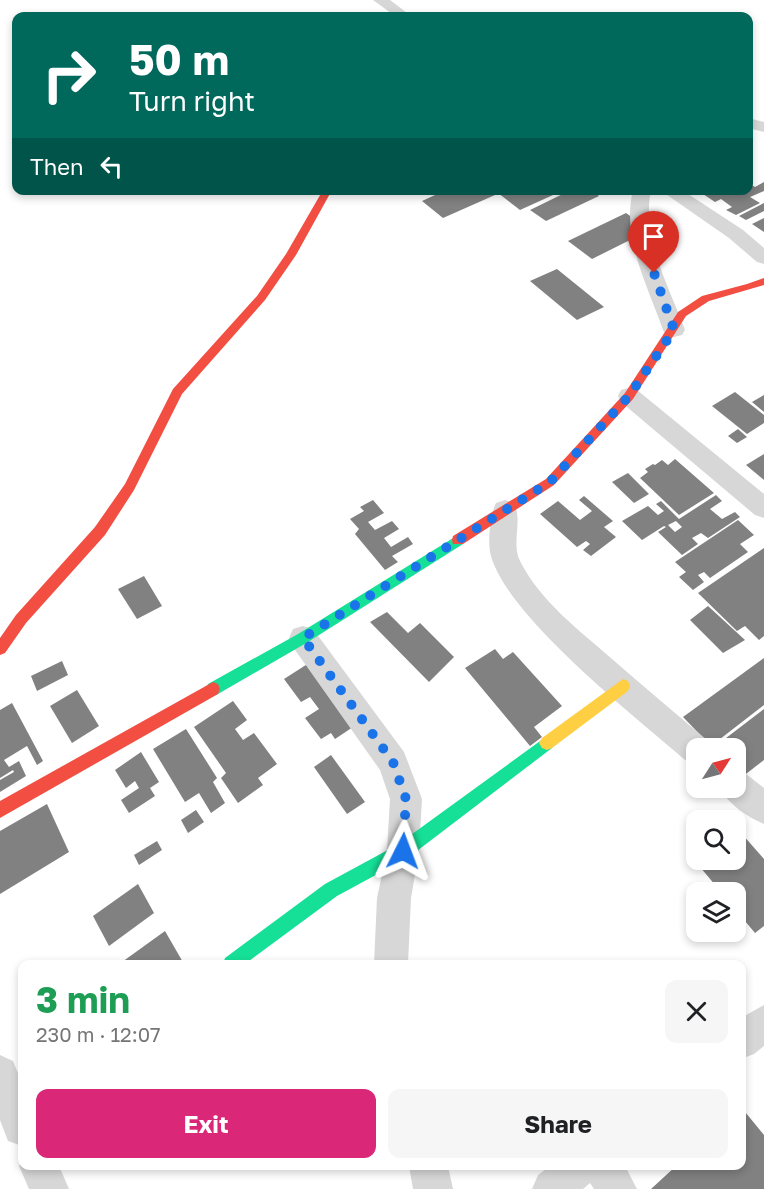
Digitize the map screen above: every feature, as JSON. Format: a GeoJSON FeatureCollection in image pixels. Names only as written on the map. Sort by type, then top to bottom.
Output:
{"type":"FeatureCollection","features":[{"type":"Feature","properties":{"kind":"street"},"geometry":{"type":"LineString","coordinates":[[380,0],[404,12]]}},
{"type":"Feature","properties":{"kind":"street"},"geometry":{"type":"LineString","coordinates":[[0,649],[21,619],[100,531],[130,487],[177,392],[261,298],[291,255],[325,195]]}},
{"type":"Feature","properties":{"kind":"street"},"geometry":{"type":"LineString","coordinates":[[640,195],[637,217],[641,237],[674,330]]}},
{"type":"Feature","properties":{"kind":"street"},"geometry":{"type":"LineString","coordinates":[[677,195],[736,234],[764,258]]}},
{"type":"Feature","properties":{"kind":"street"},"geometry":{"type":"LineString","coordinates":[[0,810],[303,638],[550,482],[629,396],[674,330],[682,314],[706,298],[750,287],[764,281]]}},
{"type":"Feature","properties":{"kind":"street"},"geometry":{"type":"LineString","coordinates":[[629,396],[764,508]]}},
{"type":"Feature","properties":{"kind":"street"},"geometry":{"type":"LineString","coordinates":[[505,510],[503,551],[509,567],[528,595],[556,628],[686,741]]}},
{"type":"Feature","properties":{"kind":"street"},"geometry":{"type":"LineString","coordinates":[[303,638],[393,762],[406,799],[403,851],[394,898],[391,960]]}},
{"type":"Feature","properties":{"kind":"street"},"geometry":{"type":"LineString","coordinates":[[236,960],[332,890],[403,851],[623,686]]}},
{"type":"Feature","properties":{"kind":"street"},"geometry":{"type":"LineString","coordinates":[[746,1037],[764,1023]]}},
{"type":"Feature","properties":{"kind":"street"},"geometry":{"type":"LineString","coordinates":[[0,1074],[18,1109]]}},
{"type":"Feature","properties":{"kind":"street"},"geometry":{"type":"LineString","coordinates":[[41,1170],[49,1189]]}},
{"type":"Feature","properties":{"kind":"street"},"geometry":{"type":"LineString","coordinates":[[430,1170],[434,1189]]}},
{"type":"Feature","properties":{"kind":"street"},"geometry":{"type":"LineString","coordinates":[[552,1189],[575,1170]]}},
{"type":"Feature","properties":{"kind":"street"},"geometry":{"type":"LineString","coordinates":[[605,1170],[617,1189]]}},
{"type":"Feature","properties":{"kind":"building"},"geometry":{"type":"Polygon","coordinates":[[[764,182],[764,191],[750,197],[760,203],[736,215],[726,210],[732,207],[721,199],[715,202],[704,195],[753,195],[753,186],[764,182]]]}},
{"type":"Feature","properties":{"kind":"building"},"geometry":{"type":"Polygon","coordinates":[[[435,195],[495,195],[443,218],[422,201],[435,195]]]}},
{"type":"Feature","properties":{"kind":"building"},"geometry":{"type":"Polygon","coordinates":[[[501,195],[553,195],[520,210],[501,195]]]}},
{"type":"Feature","properties":{"kind":"building"},"geometry":{"type":"Polygon","coordinates":[[[561,195],[599,196],[546,221],[530,210],[561,195]]]}},
{"type":"Feature","properties":{"kind":"building"},"geometry":{"type":"Polygon","coordinates":[[[764,203],[764,211],[746,220],[739,216],[764,203]]]}},
{"type":"Feature","properties":{"kind":"building"},"geometry":{"type":"Polygon","coordinates":[[[626,213],[650,230],[592,259],[568,241],[626,213]]]}},
{"type":"Feature","properties":{"kind":"building"},"geometry":{"type":"Polygon","coordinates":[[[764,218],[764,232],[752,224],[764,218]]]}},
{"type":"Feature","properties":{"kind":"building"},"geometry":{"type":"Polygon","coordinates":[[[557,269],[604,307],[577,320],[530,281],[557,269]]]}},
{"type":"Feature","properties":{"kind":"building"},"geometry":{"type":"Polygon","coordinates":[[[735,392],[764,415],[764,423],[747,434],[712,406],[735,392]]]}},
{"type":"Feature","properties":{"kind":"building"},"geometry":{"type":"Polygon","coordinates":[[[764,395],[764,412],[752,402],[764,395]]]}},
{"type":"Feature","properties":{"kind":"building"},"geometry":{"type":"Polygon","coordinates":[[[738,429],[747,437],[737,443],[728,436],[738,429]]]}},
{"type":"Feature","properties":{"kind":"building"},"geometry":{"type":"Polygon","coordinates":[[[764,454],[764,480],[746,465],[764,454]]]}},
{"type":"Feature","properties":{"kind":"building"},"geometry":{"type":"Polygon","coordinates":[[[675,459],[714,493],[679,515],[640,478],[648,472],[645,469],[653,464],[662,460],[668,465],[675,459]]]}},
{"type":"Feature","properties":{"kind":"building"},"geometry":{"type":"Polygon","coordinates":[[[628,473],[649,494],[634,503],[612,482],[628,473]]]}},
{"type":"Feature","properties":{"kind":"building"},"geometry":{"type":"Polygon","coordinates":[[[716,495],[722,501],[710,509],[722,519],[735,512],[740,517],[708,538],[701,533],[692,538],[698,544],[682,555],[658,532],[666,527],[664,526],[642,540],[622,521],[648,506],[658,515],[664,511],[656,504],[661,501],[679,519],[716,495]],[[676,521],[668,525],[675,532],[682,527],[676,521]]]}},
{"type":"Feature","properties":{"kind":"building"},"geometry":{"type":"Polygon","coordinates":[[[584,496],[613,521],[604,527],[616,537],[591,556],[583,550],[590,544],[586,541],[577,547],[540,514],[558,501],[580,520],[592,511],[579,500],[584,496]]]}},
{"type":"Feature","properties":{"kind":"building"},"geometry":{"type":"Polygon","coordinates":[[[373,500],[384,513],[368,522],[375,530],[392,521],[399,529],[384,538],[391,547],[408,537],[413,544],[392,556],[398,562],[385,570],[355,534],[359,529],[350,519],[364,511],[360,507],[373,500]]]}},
{"type":"Feature","properties":{"kind":"building"},"geometry":{"type":"Polygon","coordinates":[[[738,520],[754,535],[740,544],[748,552],[710,578],[704,572],[698,575],[704,582],[693,590],[679,577],[686,572],[675,562],[738,520]]]}},
{"type":"Feature","properties":{"kind":"building"},"geometry":{"type":"Polygon","coordinates":[[[764,548],[764,636],[759,640],[745,626],[737,631],[698,593],[764,548]]]}},
{"type":"Feature","properties":{"kind":"building"},"geometry":{"type":"Polygon","coordinates":[[[144,576],[162,606],[137,619],[118,589],[144,576]]]}},
{"type":"Feature","properties":{"kind":"building"},"geometry":{"type":"Polygon","coordinates":[[[708,606],[745,640],[723,653],[690,620],[708,606]]]}},
{"type":"Feature","properties":{"kind":"building"},"geometry":{"type":"Polygon","coordinates":[[[387,612],[408,633],[420,623],[454,657],[429,682],[370,622],[387,612]]]}},
{"type":"Feature","properties":{"kind":"building"},"geometry":{"type":"Polygon","coordinates":[[[495,649],[503,659],[513,652],[562,706],[534,727],[542,737],[530,746],[465,668],[495,649]]]}},
{"type":"Feature","properties":{"kind":"building"},"geometry":{"type":"Polygon","coordinates":[[[764,658],[764,705],[721,738],[703,738],[683,717],[764,658]]]}},
{"type":"Feature","properties":{"kind":"building"},"geometry":{"type":"Polygon","coordinates":[[[62,661],[68,675],[37,691],[31,676],[62,661]]]}},
{"type":"Feature","properties":{"kind":"building"},"geometry":{"type":"Polygon","coordinates":[[[309,663],[353,727],[335,739],[331,733],[321,739],[305,718],[319,709],[310,697],[301,702],[284,679],[309,663]]]}},
{"type":"Feature","properties":{"kind":"building"},"geometry":{"type":"Polygon","coordinates":[[[77,690],[99,726],[72,743],[50,706],[77,690]]]}},
{"type":"Feature","properties":{"kind":"building"},"geometry":{"type":"Polygon","coordinates":[[[233,701],[247,720],[235,729],[243,740],[254,733],[277,764],[258,778],[263,785],[238,803],[221,778],[226,773],[194,727],[233,701]]]}},
{"type":"Feature","properties":{"kind":"building"},"geometry":{"type":"Polygon","coordinates":[[[12,703],[43,761],[37,765],[27,746],[4,760],[9,767],[19,761],[26,776],[0,792],[0,780],[14,772],[13,770],[0,778],[0,710],[12,703]]]}},
{"type":"Feature","properties":{"kind":"building"},"geometry":{"type":"Polygon","coordinates":[[[764,709],[764,760],[746,774],[746,738],[726,738],[764,709]]]}},
{"type":"Feature","properties":{"kind":"building"},"geometry":{"type":"Polygon","coordinates":[[[186,729],[217,778],[213,782],[225,803],[211,813],[199,793],[185,802],[153,749],[186,729]]]}},
{"type":"Feature","properties":{"kind":"building"},"geometry":{"type":"Polygon","coordinates":[[[141,752],[159,782],[150,788],[155,796],[129,813],[121,800],[139,788],[135,781],[126,788],[115,770],[141,752]]]}},
{"type":"Feature","properties":{"kind":"building"},"geometry":{"type":"Polygon","coordinates":[[[331,755],[365,802],[347,814],[314,767],[331,755]]]}},
{"type":"Feature","properties":{"kind":"building"},"geometry":{"type":"Polygon","coordinates":[[[47,804],[69,852],[0,894],[0,831],[47,804]]]}},
{"type":"Feature","properties":{"kind":"building"},"geometry":{"type":"Polygon","coordinates":[[[196,810],[204,822],[188,833],[181,820],[196,810]]]}},
{"type":"Feature","properties":{"kind":"building"},"geometry":{"type":"Polygon","coordinates":[[[746,839],[764,859],[764,926],[755,933],[746,922],[746,882],[713,882],[703,870],[746,870],[746,839]]]}},
{"type":"Feature","properties":{"kind":"building"},"geometry":{"type":"Polygon","coordinates":[[[157,841],[162,850],[139,865],[134,855],[157,841]]]}},
{"type":"Feature","properties":{"kind":"building"},"geometry":{"type":"Polygon","coordinates":[[[138,884],[154,913],[109,946],[93,916],[138,884]]]}},
{"type":"Feature","properties":{"kind":"building"},"geometry":{"type":"Polygon","coordinates":[[[165,931],[182,960],[125,960],[165,931]]]}},
{"type":"Feature","properties":{"kind":"building"},"geometry":{"type":"Polygon","coordinates":[[[746,1113],[764,1135],[764,1189],[651,1189],[672,1170],[746,1170],[746,1113]]]}},
{"type":"Feature","properties":{"kind":"traffic: fast"},"geometry":{"type":"LineString","coordinates":[[213,689],[303,638],[458,540]]}},
{"type":"Feature","properties":{"kind":"traffic: fast"},"geometry":{"type":"LineString","coordinates":[[236,960],[331,890],[403,851],[547,743]]}},
{"type":"Feature","properties":{"kind":"traffic: slow"},"geometry":{"type":"LineString","coordinates":[[547,743],[623,686]]}},
{"type":"Feature","properties":{"kind":"traffic: jam"},"geometry":{"type":"LineString","coordinates":[[0,649],[21,619],[100,531],[130,487],[177,392],[261,298],[291,255],[325,195]]}},
{"type":"Feature","properties":{"kind":"traffic: jam"},"geometry":{"type":"LineString","coordinates":[[458,540],[550,482],[629,396],[682,314],[706,298],[750,287],[764,281]]}},
{"type":"Feature","properties":{"kind":"traffic: jam"},"geometry":{"type":"LineString","coordinates":[[0,810],[213,689]]}},
{"type":"Feature","properties":{"kind":"route"},"geometry":{"type":"LineString","coordinates":[[403,851],[406,799],[393,762],[303,638],[550,482],[629,396],[674,330],[654,273]]}}]}
